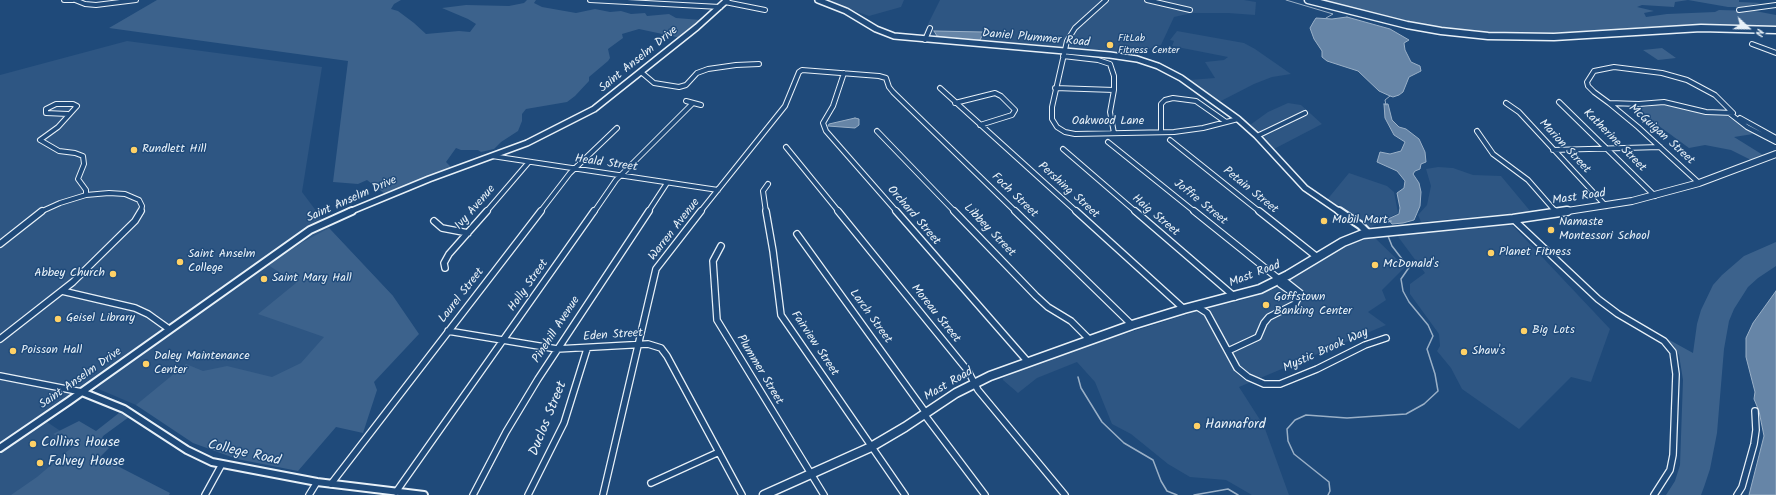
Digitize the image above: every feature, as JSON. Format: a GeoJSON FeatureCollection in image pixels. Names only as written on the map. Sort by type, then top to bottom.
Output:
{"type":"FeatureCollection","features":[{"type":"Feature","properties":{"kind":"main road"},"geometry":{"type":"LineString","coordinates":[[1308,0],[1417,27],[1488,36],[1537,38],[1701,28],[1776,31]]}},
{"type":"Feature","properties":{"kind":"main road","name":"Mast Road"},"geometry":{"type":"LineString","coordinates":[[764,495],[872,447],[974,383],[1132,325],[1184,309],[1260,289],[1280,280],[1344,242],[1368,233],[1513,219],[1606,206],[1655,196],[1699,183],[1775,156]]}},
{"type":"Feature","properties":{"kind":"street"},"geometry":{"type":"LineString","coordinates":[[64,0],[74,0],[88,4],[100,5],[136,0]]}},
{"type":"Feature","properties":{"kind":"street"},"geometry":{"type":"LineString","coordinates":[[590,0],[720,7]]}},
{"type":"Feature","properties":{"kind":"street","name":"Daniel Plummer Road"},"geometry":{"type":"LineString","coordinates":[[818,0],[846,11],[876,29],[890,35],[1064,54],[1120,56],[1150,63],[1181,78],[1238,119],[1257,136],[1305,188],[1360,225],[1368,233]]}},
{"type":"Feature","properties":{"kind":"street","name":"Oakwood Lane"},"geometry":{"type":"LineString","coordinates":[[1106,0],[1075,28],[1069,37],[1055,88],[1051,116],[1057,127],[1065,132],[1075,134],[1161,132],[1194,130],[1238,119]]}},
{"type":"Feature","properties":{"kind":"street"},"geometry":{"type":"LineString","coordinates":[[1147,0],[1190,10]]}},
{"type":"Feature","properties":{"kind":"street"},"geometry":{"type":"LineString","coordinates":[[726,1],[765,10]]}},
{"type":"Feature","properties":{"kind":"street","name":"Saint Anselm Drive"},"geometry":{"type":"LineString","coordinates":[[0,448],[82,392],[268,258],[318,226],[429,179],[536,139],[586,114],[606,101],[726,1]]}},
{"type":"Feature","properties":{"kind":"street"},"geometry":{"type":"LineString","coordinates":[[1739,10],[1776,5]]}},
{"type":"Feature","properties":{"kind":"street"},"geometry":{"type":"LineString","coordinates":[[925,40],[930,28]]}},
{"type":"Feature","properties":{"kind":"street"},"geometry":{"type":"LineString","coordinates":[[1752,44],[1776,53]]}},
{"type":"Feature","properties":{"kind":"street"},"geometry":{"type":"LineString","coordinates":[[1064,54],[1098,60],[1109,63],[1112,66],[1114,90],[1110,112],[1114,133]]}},
{"type":"Feature","properties":{"kind":"street"},"geometry":{"type":"LineString","coordinates":[[641,72],[654,84],[676,87],[686,85],[697,73],[708,69],[736,65],[759,64]]}},
{"type":"Feature","properties":{"kind":"street","name":"McGuigan Street"},"geometry":{"type":"LineString","coordinates":[[1699,183],[1609,103],[1590,89],[1588,84],[1589,78],[1598,70],[1610,67],[1623,67],[1662,72],[1687,80],[1715,95],[1731,113]]}},
{"type":"Feature","properties":{"kind":"street","name":"Warren Avenue"},"geometry":{"type":"LineString","coordinates":[[603,495],[637,346],[658,265],[785,106],[799,72],[804,70],[844,73]]}},
{"type":"Feature","properties":{"kind":"street","name":"Foch Street"},"geometry":{"type":"LineString","coordinates":[[844,73],[886,78],[891,90],[1132,325]]}},
{"type":"Feature","properties":{"kind":"street","name":"Orchard Street"},"geometry":{"type":"LineString","coordinates":[[844,73],[833,106],[823,123],[826,131],[1028,362]]}},
{"type":"Feature","properties":{"kind":"street","name":"Pershing Street"},"geometry":{"type":"LineString","coordinates":[[940,88],[1184,309]]}},
{"type":"Feature","properties":{"kind":"street"},"geometry":{"type":"LineString","coordinates":[[1055,88],[1114,90]]}},
{"type":"Feature","properties":{"kind":"street"},"geometry":{"type":"LineString","coordinates":[[955,102],[995,93],[1007,102],[1015,112],[1012,115],[980,125]]}},
{"type":"Feature","properties":{"kind":"street"},"geometry":{"type":"LineString","coordinates":[[1161,132],[1161,104],[1165,100],[1173,98],[1196,101],[1226,122]]}},
{"type":"Feature","properties":{"kind":"street"},"geometry":{"type":"LineString","coordinates":[[686,101],[701,105]]}},
{"type":"Feature","properties":{"kind":"street","name":"Katherine Street"},"geometry":{"type":"LineString","coordinates":[[1559,102],[1655,196]]}},
{"type":"Feature","properties":{"kind":"street"},"geometry":{"type":"LineString","coordinates":[[1609,103],[1639,104],[1664,102],[1706,112],[1731,113],[1776,138]]}},
{"type":"Feature","properties":{"kind":"street","name":"Holly Street"},"geometry":{"type":"LineString","coordinates":[[396,492],[620,176],[693,103]]}},
{"type":"Feature","properties":{"kind":"street","name":"Marion Street"},"geometry":{"type":"LineString","coordinates":[[1506,103],[1513,107],[1606,206]]}},
{"type":"Feature","properties":{"kind":"street"},"geometry":{"type":"LineString","coordinates":[[68,114],[45,112],[48,107],[56,104],[77,105],[58,127],[43,136],[40,140],[59,151],[75,153],[83,156],[85,162],[78,179],[86,190],[86,195]]}},
{"type":"Feature","properties":{"kind":"street"},"geometry":{"type":"LineString","coordinates":[[1257,136],[1305,113]]}},
{"type":"Feature","properties":{"kind":"street"},"geometry":{"type":"LineString","coordinates":[[1731,113],[1747,127],[1776,142]]}},
{"type":"Feature","properties":{"kind":"street","name":"Laurel Street"},"geometry":{"type":"LineString","coordinates":[[331,484],[573,169],[617,128]]}},
{"type":"Feature","properties":{"kind":"street","name":"Libbey Street"},"geometry":{"type":"LineString","coordinates":[[877,131],[1043,302],[1071,321],[1090,340]]}},
{"type":"Feature","properties":{"kind":"street"},"geometry":{"type":"LineString","coordinates":[[1477,131],[1492,154],[1528,180],[1557,213]]}},
{"type":"Feature","properties":{"kind":"street","name":"Petain Street"},"geometry":{"type":"LineString","coordinates":[[1170,140],[1317,257]]}},
{"type":"Feature","properties":{"kind":"street","name":"Joffre Street"},"geometry":{"type":"LineString","coordinates":[[1108,142],[1280,280]]}},
{"type":"Feature","properties":{"kind":"street","name":"Moreau Street"},"geometry":{"type":"LineString","coordinates":[[786,147],[968,371],[974,383],[1065,495]]}},
{"type":"Feature","properties":{"kind":"street"},"geometry":{"type":"LineString","coordinates":[[1553,150],[1660,147]]}},
{"type":"Feature","properties":{"kind":"street","name":"Haig Street"},"geometry":{"type":"LineString","coordinates":[[1063,149],[1235,296]]}},
{"type":"Feature","properties":{"kind":"street","name":"Heald Street"},"geometry":{"type":"LineString","coordinates":[[492,156],[528,163],[718,190]]}},
{"type":"Feature","properties":{"kind":"street","name":"Ivy Avenue"},"geometry":{"type":"LineString","coordinates":[[446,268],[444,263],[446,258],[528,163]]}},
{"type":"Feature","properties":{"kind":"street","name":"Pinehill Avenue"},"geometry":{"type":"LineString","coordinates":[[473,495],[506,432],[557,349],[667,182]]}},
{"type":"Feature","properties":{"kind":"street","name":"Fairview Street"},"geometry":{"type":"LineString","coordinates":[[768,184],[763,191],[763,197],[773,251],[781,315],[904,495]]}},
{"type":"Feature","properties":{"kind":"street"},"geometry":{"type":"LineString","coordinates":[[0,244],[41,211],[86,195],[113,193],[129,195],[140,202],[141,211],[135,221],[62,291],[0,339]]}},
{"type":"Feature","properties":{"kind":"street"},"geometry":{"type":"LineString","coordinates":[[1513,219],[1598,299],[1618,314],[1664,341],[1673,352],[1676,374],[1673,455],[1670,470],[1654,495]]}},
{"type":"Feature","properties":{"kind":"street"},"geometry":{"type":"LineString","coordinates":[[434,222],[442,228],[468,233]]}},
{"type":"Feature","properties":{"kind":"street","name":"Larch Street"},"geometry":{"type":"LineString","coordinates":[[797,234],[925,414],[985,495]]}},
{"type":"Feature","properties":{"kind":"street","name":"Plummer Street"},"geometry":{"type":"LineString","coordinates":[[721,246],[713,261],[717,320],[824,495]]}},
{"type":"Feature","properties":{"kind":"street"},"geometry":{"type":"LineString","coordinates":[[1228,352],[1258,337],[1264,323],[1269,317],[1295,304],[1300,293],[1286,282],[1280,280]]}},
{"type":"Feature","properties":{"kind":"street"},"geometry":{"type":"LineString","coordinates":[[1280,280],[1280,284],[1290,291],[1297,300]]}},
{"type":"Feature","properties":{"kind":"street"},"geometry":{"type":"LineString","coordinates":[[62,291],[135,308],[148,314],[169,329]]}},
{"type":"Feature","properties":{"kind":"street","name":"Mystic Brook Way"},"geometry":{"type":"LineString","coordinates":[[1195,306],[1207,313],[1237,368],[1258,383],[1275,384],[1317,369],[1365,345],[1386,338]]}},
{"type":"Feature","properties":{"kind":"street","name":"Eden Street"},"geometry":{"type":"LineString","coordinates":[[448,331],[557,349],[657,346],[664,352],[742,495]]}},
{"type":"Feature","properties":{"kind":"street","name":"Duclos Street"},"geometry":{"type":"LineString","coordinates":[[528,495],[564,423],[587,349]]}},
{"type":"Feature","properties":{"kind":"street","name":"College Road"},"geometry":{"type":"LineString","coordinates":[[2,378],[89,394],[124,409],[186,450],[204,459],[222,464],[317,482],[424,495]]}},
{"type":"Feature","properties":{"kind":"street"},"geometry":{"type":"LineString","coordinates":[[1737,495],[1742,487],[1754,444],[1756,430],[1755,411]]}},
{"type":"Feature","properties":{"kind":"street"},"geometry":{"type":"LineString","coordinates":[[651,483],[719,452]]}},
{"type":"Feature","properties":{"kind":"street"},"geometry":{"type":"LineString","coordinates":[[205,495],[222,464]]}},
{"type":"Feature","properties":{"kind":"street"},"geometry":{"type":"LineString","coordinates":[[309,495],[317,482]]}},
{"type":"Feature","properties":{"kind":"shaded area"},"geometry":{"type":"Polygon","coordinates":[[[157,0],[401,0],[394,4],[391,9],[398,11],[426,34],[459,31],[470,32],[476,24],[442,8],[466,5],[509,6],[524,3],[527,0],[536,0],[534,3],[542,7],[576,13],[595,9],[610,12],[621,11],[631,14],[645,13],[647,16],[669,14],[676,18],[701,20],[681,38],[639,29],[622,34],[623,38],[608,49],[610,58],[608,61],[589,77],[589,81],[567,102],[526,109],[522,114],[522,121],[518,131],[501,142],[494,149],[481,152],[478,150],[461,150],[456,148],[446,162],[452,168],[385,194],[367,180],[358,184],[333,182],[348,61],[109,28],[157,0]]]}},
{"type":"Feature","properties":{"kind":"shaded area"},"geometry":{"type":"Polygon","coordinates":[[[823,0],[904,0],[901,7],[869,16],[823,0]]]}},
{"type":"Feature","properties":{"kind":"shaded area"},"geometry":{"type":"Polygon","coordinates":[[[940,0],[1101,0],[1100,2],[1102,0],[1244,0],[1256,2],[1255,15],[1192,13],[1174,17],[1161,45],[1134,54],[1109,54],[921,38],[940,0]]]}},
{"type":"Feature","properties":{"kind":"shaded area"},"geometry":{"type":"Polygon","coordinates":[[[1322,0],[1688,0],[1675,2],[1674,7],[1642,5],[1637,7],[1654,11],[1644,13],[1646,17],[1667,14],[1715,12],[1719,10],[1755,11],[1776,15],[1776,28],[1683,26],[1564,34],[1498,35],[1402,22],[1322,0]]]}},
{"type":"Feature","properties":{"kind":"shaded area"},"geometry":{"type":"Polygon","coordinates":[[[1688,0],[1739,0],[1739,2],[1761,3],[1742,7],[1728,7],[1688,0]]]}},
{"type":"Feature","properties":{"kind":"shaded area"},"geometry":{"type":"Polygon","coordinates":[[[1347,17],[1390,29],[1409,40],[1404,43],[1405,50],[1411,62],[1420,66],[1421,71],[1409,77],[1403,92],[1399,95],[1393,97],[1379,91],[1358,71],[1327,61],[1322,57],[1322,51],[1314,39],[1310,28],[1314,21],[1316,18],[1332,19],[1347,17]]]}},
{"type":"Feature","properties":{"kind":"shaded area"},"geometry":{"type":"Polygon","coordinates":[[[934,31],[983,32],[983,34],[980,40],[955,39],[937,36],[934,31]]]}},
{"type":"Feature","properties":{"kind":"shaded area"},"geometry":{"type":"Polygon","coordinates":[[[1177,31],[1244,43],[1291,74],[1272,77],[1254,84],[1219,102],[1189,80],[1215,78],[1205,62],[1224,60],[1228,57],[1172,46],[1174,41],[1170,40],[1177,31]]]}},
{"type":"Feature","properties":{"kind":"shaded area","name":"Saint Anselm College"},"geometry":{"type":"Polygon","coordinates":[[[127,41],[322,67],[302,192],[329,228],[393,296],[207,441],[136,405],[96,388],[47,422],[98,456],[59,495],[0,495],[0,75],[127,41]]]}},
{"type":"Feature","properties":{"kind":"shaded area"},"geometry":{"type":"Polygon","coordinates":[[[1662,48],[1676,58],[1658,60],[1643,50],[1662,48]]]}},
{"type":"Feature","properties":{"kind":"shaded area"},"geometry":{"type":"Polygon","coordinates":[[[1288,103],[1301,105],[1322,124],[1272,150],[1250,125],[1268,112],[1288,103]]]}},
{"type":"Feature","properties":{"kind":"shaded area"},"geometry":{"type":"Polygon","coordinates":[[[1384,104],[1388,104],[1392,120],[1399,127],[1406,129],[1419,139],[1425,152],[1426,162],[1421,164],[1420,169],[1415,171],[1413,174],[1419,183],[1421,192],[1420,206],[1414,220],[1403,223],[1392,224],[1388,219],[1399,214],[1400,208],[1397,193],[1404,188],[1405,181],[1397,171],[1377,162],[1380,152],[1390,154],[1401,151],[1405,142],[1394,135],[1385,118],[1384,104]]]}},
{"type":"Feature","properties":{"kind":"shaded area"},"geometry":{"type":"Polygon","coordinates":[[[1661,104],[1704,114],[1727,116],[1753,134],[1734,137],[1763,155],[1751,160],[1731,150],[1705,145],[1689,148],[1648,118],[1640,108],[1661,104]]]}},
{"type":"Feature","properties":{"kind":"shaded area"},"geometry":{"type":"Polygon","coordinates":[[[855,118],[859,119],[859,125],[855,128],[828,126],[829,124],[855,118]]]}},
{"type":"Feature","properties":{"kind":"shaded area"},"geometry":{"type":"Polygon","coordinates":[[[1438,167],[1453,168],[1473,175],[1501,176],[1531,212],[1421,222],[1418,215],[1427,205],[1431,186],[1426,169],[1438,167]]]}},
{"type":"Feature","properties":{"kind":"shaded area"},"geometry":{"type":"Polygon","coordinates":[[[1349,173],[1387,186],[1394,192],[1398,213],[1371,227],[1365,225],[1326,201],[1349,173]]]}},
{"type":"Feature","properties":{"kind":"shaded area"},"geometry":{"type":"Polygon","coordinates":[[[1512,225],[1610,329],[1591,382],[1571,377],[1519,429],[1462,389],[1451,368],[1437,351],[1440,346],[1439,334],[1410,294],[1410,284],[1425,273],[1396,234],[1512,225]]]}},
{"type":"Feature","properties":{"kind":"shaded area"},"geometry":{"type":"Polygon","coordinates":[[[329,228],[393,296],[419,334],[374,382],[377,390],[363,433],[336,427],[298,471],[237,459],[193,443],[136,405],[186,364],[203,371],[227,366],[272,377],[301,363],[324,337],[258,314],[296,283],[268,265],[303,242],[329,228]]]}},
{"type":"Feature","properties":{"kind":"shaded area"},"geometry":{"type":"Polygon","coordinates":[[[1374,237],[1405,267],[1382,290],[1386,300],[1368,312],[1386,325],[1239,387],[1264,426],[1289,495],[1252,495],[1226,480],[1190,477],[1168,464],[1131,434],[1112,424],[1095,382],[1077,362],[1037,378],[1018,393],[1003,380],[1003,378],[1021,370],[1093,344],[1204,309],[1239,301],[1274,289],[1351,244],[1374,237]]]}},
{"type":"Feature","properties":{"kind":"shaded area"},"geometry":{"type":"Polygon","coordinates":[[[1776,242],[1776,266],[1748,287],[1734,309],[1729,321],[1724,349],[1717,433],[1710,469],[1701,495],[1666,495],[1675,481],[1680,465],[1683,380],[1679,355],[1674,346],[1664,337],[1693,353],[1697,324],[1701,310],[1713,285],[1744,256],[1776,242]]]}},
{"type":"Feature","properties":{"kind":"shaded area"},"geometry":{"type":"Polygon","coordinates":[[[1776,291],[1776,495],[1749,495],[1764,436],[1759,411],[1754,399],[1755,392],[1746,357],[1746,338],[1753,323],[1776,291]]]}},
{"type":"Feature","properties":{"kind":"shaded area"},"geometry":{"type":"Polygon","coordinates":[[[119,413],[129,417],[103,436],[101,441],[109,448],[100,457],[170,493],[169,495],[11,495],[37,477],[76,444],[53,434],[79,421],[96,431],[119,413]]]}},
{"type":"Feature","properties":{"kind":"waterway"},"geometry":{"type":"LineString","coordinates":[[1286,0],[1333,14],[1326,18]]}},
{"type":"Feature","properties":{"kind":"waterway"},"geometry":{"type":"LineString","coordinates":[[1386,105],[1385,100],[1390,96]]}},
{"type":"Feature","properties":{"kind":"waterway"},"geometry":{"type":"LineString","coordinates":[[1384,223],[1391,221]]}},
{"type":"Feature","properties":{"kind":"waterway"},"geometry":{"type":"LineString","coordinates":[[1328,495],[1330,491],[1329,482],[1294,454],[1288,441],[1287,429],[1295,420],[1306,415],[1347,418],[1406,414],[1424,404],[1438,391],[1435,374],[1427,349],[1433,336],[1428,325],[1409,302],[1403,291],[1401,279],[1410,266],[1402,259],[1392,246],[1388,236]]}},
{"type":"Feature","properties":{"kind":"waterway"},"geometry":{"type":"LineString","coordinates":[[1078,377],[1081,388],[1102,422],[1124,443],[1153,460],[1161,481],[1167,491],[1177,495]]}},
{"type":"Feature","properties":{"kind":"waterway"},"geometry":{"type":"LineString","coordinates":[[1194,495],[1228,489],[1238,495]]}},
{"type":"Feature","properties":{"kind":"place","name":"FitLab Fitness Center"},"geometry":{"type":"Point","coordinates":[1110,45]}},
{"type":"Feature","properties":{"kind":"place","name":"Rundlett Hill"},"geometry":{"type":"Point","coordinates":[134,150]}},
{"type":"Feature","properties":{"kind":"place","name":"Mobil Mart"},"geometry":{"type":"Point","coordinates":[1324,221]}},
{"type":"Feature","properties":{"kind":"place","name":"Namaste Montessori School"},"geometry":{"type":"Point","coordinates":[1551,230]}},
{"type":"Feature","properties":{"kind":"place","name":"Planet Fitness"},"geometry":{"type":"Point","coordinates":[1491,253]}},
{"type":"Feature","properties":{"kind":"place","name":"Saint Anselm College"},"geometry":{"type":"Point","coordinates":[180,262]}},
{"type":"Feature","properties":{"kind":"place","name":"McDonald's"},"geometry":{"type":"Point","coordinates":[1375,265]}},
{"type":"Feature","properties":{"kind":"place","name":"Abbey Church"},"geometry":{"type":"Point","coordinates":[113,274]}},
{"type":"Feature","properties":{"kind":"place","name":"Saint Mary Hall"},"geometry":{"type":"Point","coordinates":[264,279]}},
{"type":"Feature","properties":{"kind":"place","name":"Goffstown Banking Center"},"geometry":{"type":"Point","coordinates":[1266,305]}},
{"type":"Feature","properties":{"kind":"place","name":"Geisel Library"},"geometry":{"type":"Point","coordinates":[58,319]}},
{"type":"Feature","properties":{"kind":"place","name":"Big Lots"},"geometry":{"type":"Point","coordinates":[1524,331]}},
{"type":"Feature","properties":{"kind":"place","name":"Poisson Hall"},"geometry":{"type":"Point","coordinates":[13,351]}},
{"type":"Feature","properties":{"kind":"place","name":"Shaw's"},"geometry":{"type":"Point","coordinates":[1464,352]}},
{"type":"Feature","properties":{"kind":"place","name":"Daley Maintenance Center"},"geometry":{"type":"Point","coordinates":[146,364]}},
{"type":"Feature","properties":{"kind":"place","name":"Hannaford"},"geometry":{"type":"Point","coordinates":[1197,426]}},
{"type":"Feature","properties":{"kind":"place","name":"Collins House"},"geometry":{"type":"Point","coordinates":[33,444]}},
{"type":"Feature","properties":{"kind":"place","name":"Falvey House"},"geometry":{"type":"Point","coordinates":[40,463]}}]}
